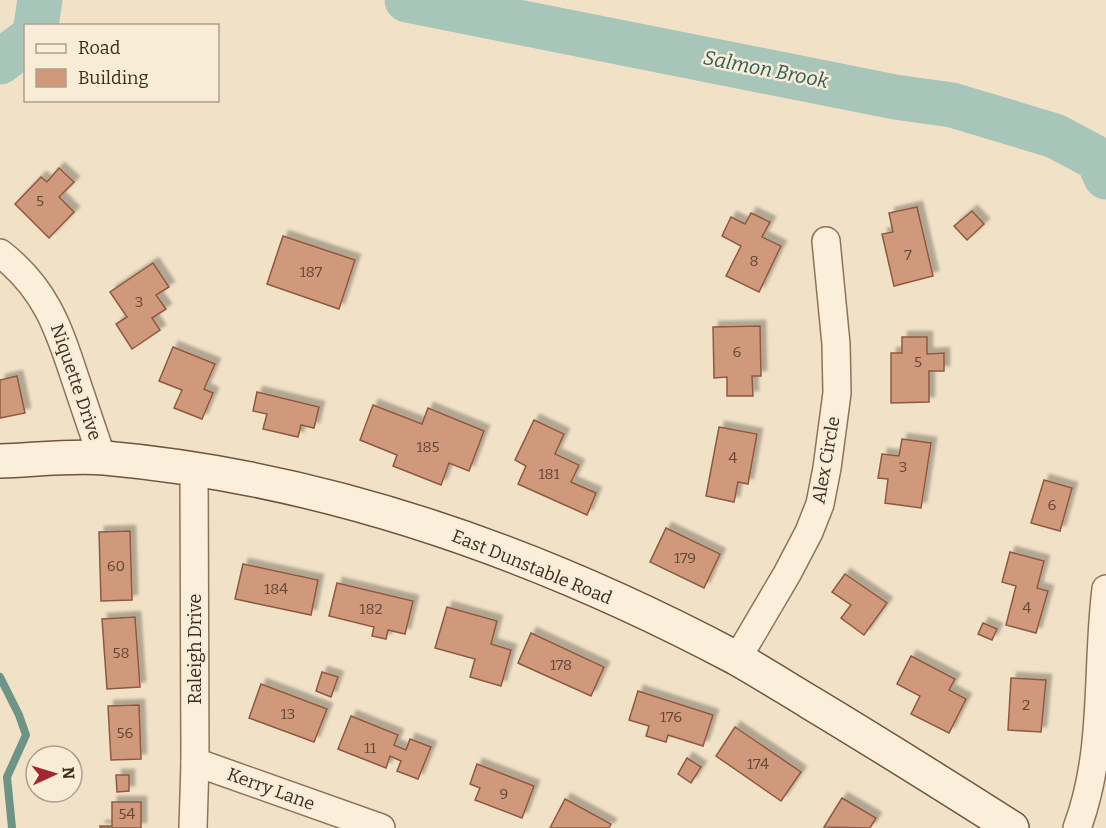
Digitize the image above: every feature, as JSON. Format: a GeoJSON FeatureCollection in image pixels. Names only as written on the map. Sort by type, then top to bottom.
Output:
{"type":"FeatureCollection","features":[{"type":"Feature","properties":{"kind":"street","name":"Alex Circle"},"geometry":{"type":"LineString","coordinates":[[737,658],[788,574],[820,504],[837,393],[836,344],[826,241]]}},
{"type":"Feature","properties":{"kind":"street","name":"Niquette Drive"},"geometry":{"type":"LineString","coordinates":[[0,253],[16,266],[38,291],[55,320],[102,458]]}},
{"type":"Feature","properties":{"kind":"street","name":"East Dunstable Road"},"geometry":{"type":"LineString","coordinates":[[0,461],[102,458],[194,470],[315,492],[384,511],[471,540],[580,584],[737,658],[874,740],[1012,828]]}},
{"type":"Feature","properties":{"kind":"street","name":"Raleigh Drive"},"geometry":{"type":"LineString","coordinates":[[194,470],[194,828]]}},
{"type":"Feature","properties":{"kind":"street"},"geometry":{"type":"LineString","coordinates":[[1077,828],[1092,782],[1098,749],[1106,589]]}},
{"type":"Feature","properties":{"kind":"street","name":"Kerry Lane"},"geometry":{"type":"LineString","coordinates":[[195,762],[381,828]]}},
{"type":"Feature","properties":{"kind":"building"},"geometry":{"type":"Polygon","coordinates":[[[59,168],[74,182],[59,197],[74,212],[49,238],[15,204],[41,177],[47,182],[59,168]]]}},
{"type":"Feature","properties":{"kind":"building"},"geometry":{"type":"Polygon","coordinates":[[[917,207],[933,276],[894,286],[882,234],[893,232],[889,213],[917,207]]]}},
{"type":"Feature","properties":{"kind":"building"},"geometry":{"type":"Polygon","coordinates":[[[972,211],[984,224],[967,240],[954,226],[972,211]]]}},
{"type":"Feature","properties":{"kind":"building"},"geometry":{"type":"Polygon","coordinates":[[[751,213],[770,222],[762,237],[781,246],[759,292],[726,276],[741,246],[722,236],[731,217],[745,224],[751,213]]]}},
{"type":"Feature","properties":{"kind":"building"},"geometry":{"type":"Polygon","coordinates":[[[283,236],[355,260],[339,309],[267,284],[283,236]]]}},
{"type":"Feature","properties":{"kind":"building"},"geometry":{"type":"Polygon","coordinates":[[[153,263],[169,287],[156,295],[166,309],[152,318],[160,330],[132,349],[116,324],[127,317],[110,292],[153,263]]]}},
{"type":"Feature","properties":{"kind":"building"},"geometry":{"type":"Polygon","coordinates":[[[760,326],[761,376],[752,376],[753,396],[727,396],[727,377],[714,378],[713,327],[760,326]]]}},
{"type":"Feature","properties":{"kind":"building"},"geometry":{"type":"Polygon","coordinates":[[[902,337],[927,337],[927,354],[944,353],[944,371],[929,371],[929,402],[891,403],[891,353],[902,353],[902,337]]]}},
{"type":"Feature","properties":{"kind":"building"},"geometry":{"type":"Polygon","coordinates":[[[173,347],[215,364],[204,389],[213,393],[202,419],[174,408],[182,390],[159,381],[173,347]]]}},
{"type":"Feature","properties":{"kind":"building"},"geometry":{"type":"Polygon","coordinates":[[[17,376],[25,413],[0,418],[0,380],[17,376]]]}},
{"type":"Feature","properties":{"kind":"building"},"geometry":{"type":"Polygon","coordinates":[[[257,392],[319,407],[314,428],[301,425],[298,437],[263,429],[267,414],[253,411],[257,392]]]}},
{"type":"Feature","properties":{"kind":"building"},"geometry":{"type":"Polygon","coordinates":[[[373,405],[422,424],[428,408],[484,431],[469,471],[449,463],[441,485],[393,466],[397,455],[360,440],[373,405]]]}},
{"type":"Feature","properties":{"kind":"building"},"geometry":{"type":"Polygon","coordinates":[[[534,420],[564,434],[555,454],[579,465],[571,482],[596,493],[587,515],[518,484],[526,466],[515,460],[534,420]]]}},
{"type":"Feature","properties":{"kind":"building"},"geometry":{"type":"Polygon","coordinates":[[[719,427],[757,434],[748,484],[738,482],[734,502],[706,496],[719,427]]]}},
{"type":"Feature","properties":{"kind":"building"},"geometry":{"type":"Polygon","coordinates":[[[902,439],[931,443],[921,508],[885,503],[888,479],[878,478],[882,454],[899,456],[902,439]]]}},
{"type":"Feature","properties":{"kind":"building"},"geometry":{"type":"Polygon","coordinates":[[[1044,480],[1072,488],[1060,531],[1031,523],[1044,480]]]}},
{"type":"Feature","properties":{"kind":"building"},"geometry":{"type":"Polygon","coordinates":[[[666,528],[720,554],[704,588],[650,562],[666,528]]]}},
{"type":"Feature","properties":{"kind":"building"},"geometry":{"type":"Polygon","coordinates":[[[130,531],[132,600],[101,601],[99,532],[130,531]]]}},
{"type":"Feature","properties":{"kind":"building"},"geometry":{"type":"Polygon","coordinates":[[[1010,552],[1044,561],[1037,588],[1048,591],[1036,633],[1006,625],[1016,586],[1002,582],[1010,552]]]}},
{"type":"Feature","properties":{"kind":"building"},"geometry":{"type":"Polygon","coordinates":[[[243,564],[318,580],[311,615],[235,599],[243,564]]]}},
{"type":"Feature","properties":{"kind":"building"},"geometry":{"type":"Polygon","coordinates":[[[845,574],[887,603],[864,635],[841,618],[851,605],[832,592],[845,574]]]}},
{"type":"Feature","properties":{"kind":"building"},"geometry":{"type":"Polygon","coordinates":[[[337,583],[413,601],[405,634],[388,630],[386,639],[372,636],[374,627],[329,616],[337,583]]]}},
{"type":"Feature","properties":{"kind":"building"},"geometry":{"type":"Polygon","coordinates":[[[447,607],[497,621],[491,644],[511,650],[501,686],[470,677],[475,659],[435,648],[447,607]]]}},
{"type":"Feature","properties":{"kind":"building"},"geometry":{"type":"Polygon","coordinates":[[[135,617],[140,687],[107,689],[102,619],[135,617]]]}},
{"type":"Feature","properties":{"kind":"building"},"geometry":{"type":"Polygon","coordinates":[[[983,623],[997,629],[992,640],[978,634],[983,623]]]}},
{"type":"Feature","properties":{"kind":"building"},"geometry":{"type":"Polygon","coordinates":[[[531,633],[604,667],[591,696],[518,663],[531,633]]]}},
{"type":"Feature","properties":{"kind":"building"},"geometry":{"type":"Polygon","coordinates":[[[911,656],[955,679],[949,690],[966,699],[949,733],[911,714],[920,696],[897,684],[911,656]]]}},
{"type":"Feature","properties":{"kind":"building"},"geometry":{"type":"Polygon","coordinates":[[[322,672],[338,677],[331,697],[316,691],[322,672]]]}},
{"type":"Feature","properties":{"kind":"building"},"geometry":{"type":"Polygon","coordinates":[[[1011,678],[1046,680],[1041,732],[1008,730],[1011,678]]]}},
{"type":"Feature","properties":{"kind":"building"},"geometry":{"type":"Polygon","coordinates":[[[261,684],[327,709],[314,742],[249,718],[261,684]]]}},
{"type":"Feature","properties":{"kind":"building"},"geometry":{"type":"Polygon","coordinates":[[[638,691],[713,715],[703,746],[668,735],[666,742],[646,736],[649,726],[629,720],[638,691]]]}},
{"type":"Feature","properties":{"kind":"building"},"geometry":{"type":"Polygon","coordinates":[[[139,705],[141,759],[111,760],[108,706],[139,705]]]}},
{"type":"Feature","properties":{"kind":"building"},"geometry":{"type":"Polygon","coordinates":[[[351,716],[398,735],[394,745],[406,750],[410,739],[431,747],[418,779],[397,771],[401,761],[390,756],[386,768],[338,749],[351,716]]]}},
{"type":"Feature","properties":{"kind":"building"},"geometry":{"type":"Polygon","coordinates":[[[735,727],[801,772],[781,801],[716,756],[735,727]]]}},
{"type":"Feature","properties":{"kind":"building"},"geometry":{"type":"Polygon","coordinates":[[[687,758],[701,767],[691,783],[678,774],[687,758]]]}},
{"type":"Feature","properties":{"kind":"building"},"geometry":{"type":"Polygon","coordinates":[[[477,764],[534,786],[522,818],[475,800],[480,788],[470,784],[477,764]]]}},
{"type":"Feature","properties":{"kind":"building"},"geometry":{"type":"Polygon","coordinates":[[[116,775],[129,775],[129,791],[117,792],[116,775]]]}},
{"type":"Feature","properties":{"kind":"building"},"geometry":{"type":"Polygon","coordinates":[[[842,798],[876,818],[870,828],[824,827],[842,798]]]}},
{"type":"Feature","properties":{"kind":"building"},"geometry":{"type":"Polygon","coordinates":[[[565,799],[611,824],[609,828],[550,828],[565,799]]]}},
{"type":"Feature","properties":{"kind":"building"},"geometry":{"type":"Polygon","coordinates":[[[112,802],[141,802],[141,828],[100,828],[100,826],[112,826],[112,802]]]}},
{"type":"Feature","properties":{"kind":"waterway","name":"Salmon Brook"},"geometry":{"type":"LineString","coordinates":[[36,24],[40,0]]}},
{"type":"Feature","properties":{"kind":"waterway","name":"Salmon Brook"},"geometry":{"type":"LineString","coordinates":[[407,0],[895,97],[952,105],[1055,136],[1098,159],[1106,177]]}},
{"type":"Feature","properties":{"kind":"waterway","name":"Salmon Brook"},"geometry":{"type":"LineString","coordinates":[[0,62],[24,44]]}},
{"type":"Feature","properties":{"kind":"waterway"},"geometry":{"type":"LineString","coordinates":[[0,677],[26,735],[7,777],[12,828]]}}]}
